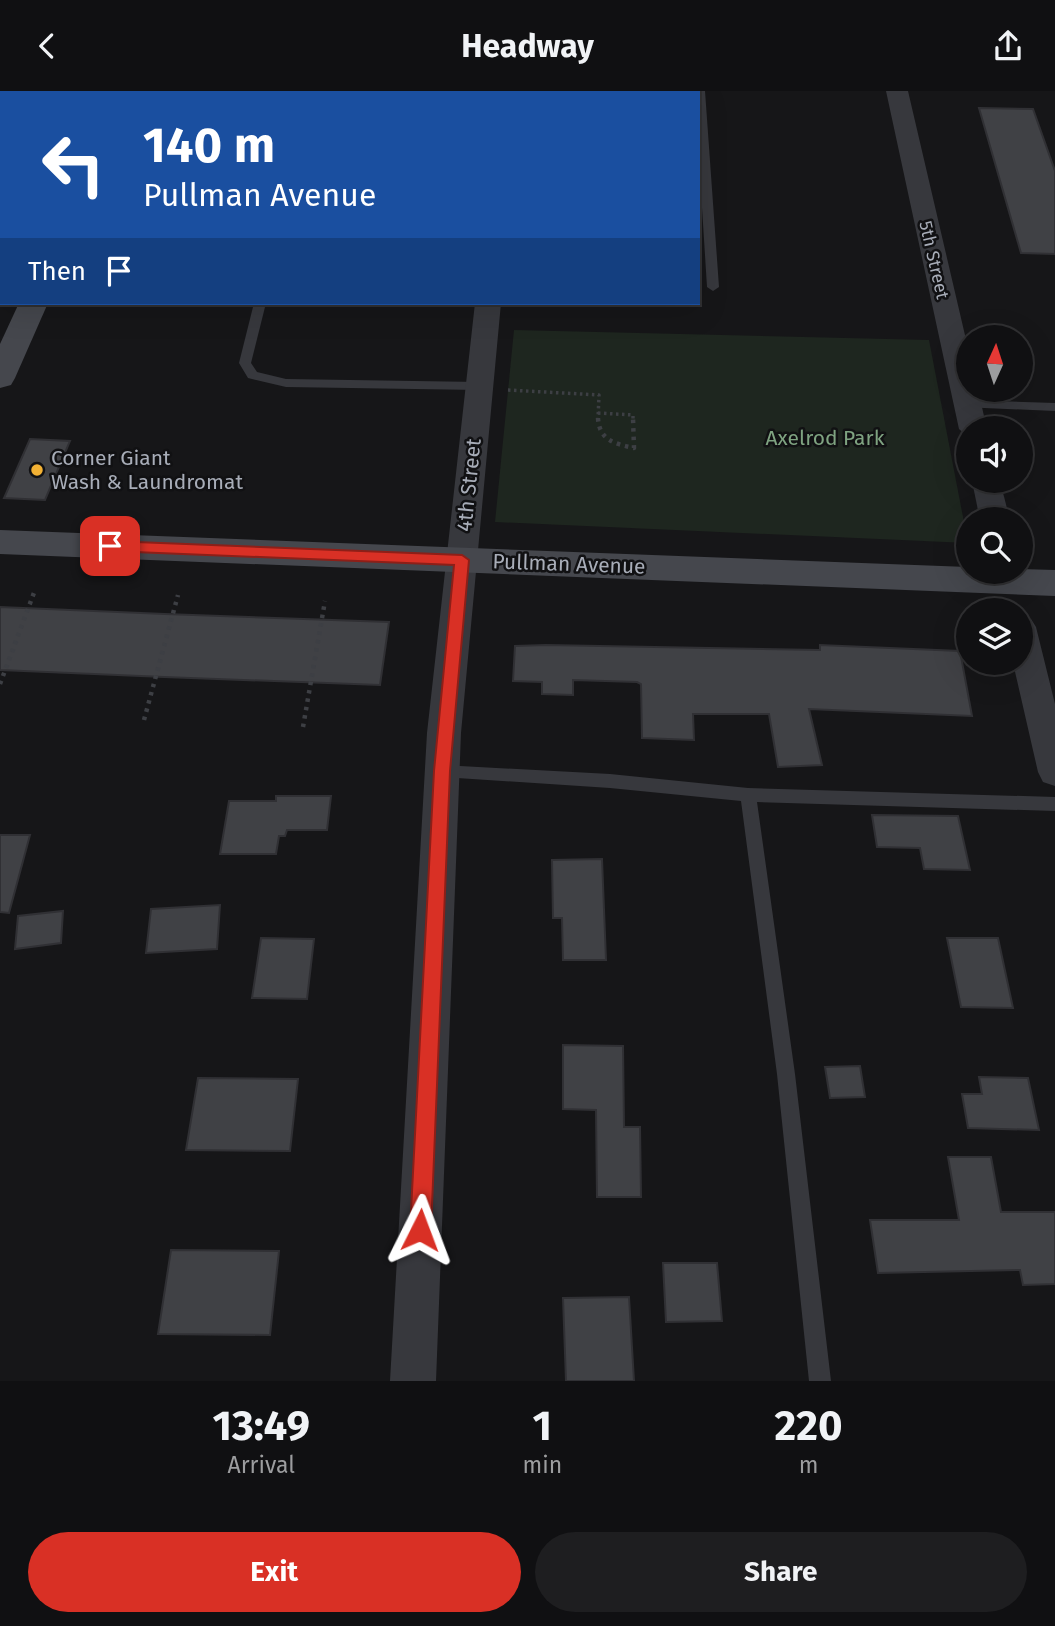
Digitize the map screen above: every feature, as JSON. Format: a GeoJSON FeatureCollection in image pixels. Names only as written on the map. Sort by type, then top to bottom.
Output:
{"type":"FeatureCollection","features":[{"type":"Feature","properties":{"kind":"street","name":"5th Street"},"geometry":{"type":"LineString","coordinates":[[897,91],[970,416]]}},
{"type":"Feature","properties":{"kind":"street"},"geometry":{"type":"LineString","coordinates":[[0,378],[32,305]]}},
{"type":"Feature","properties":{"kind":"street","name":"4th Street"},"geometry":{"type":"LineString","coordinates":[[413,1381],[442,771],[488,305]]}},
{"type":"Feature","properties":{"kind":"street","name":"Pullman Avenue"},"geometry":{"type":"LineString","coordinates":[[0,542],[462,560],[1011,588],[1055,583]]}},
{"type":"Feature","properties":{"kind":"street"},"geometry":{"type":"LineString","coordinates":[[1032,675],[1055,772]]}},
{"type":"Feature","properties":{"kind":"lane"},"geometry":{"type":"LineString","coordinates":[[700,105],[713,287]]}},
{"type":"Feature","properties":{"kind":"lane"},"geometry":{"type":"LineString","coordinates":[[260,305],[245,363],[252,375],[261,379],[300,384],[479,386]]}},
{"type":"Feature","properties":{"kind":"lane"},"geometry":{"type":"LineString","coordinates":[[967,404],[1055,407]]}},
{"type":"Feature","properties":{"kind":"lane"},"geometry":{"type":"LineString","coordinates":[[442,771],[610,781],[748,795],[1055,804]]}},
{"type":"Feature","properties":{"kind":"lane"},"geometry":{"type":"LineString","coordinates":[[748,795],[786,1074],[820,1381]]}},
{"type":"Feature","properties":{"kind":"path"},"geometry":{"type":"LineString","coordinates":[[479,386],[501,390],[599,395],[597,430],[602,437],[616,445],[634,449],[633,415],[598,413]]}},
{"type":"Feature","properties":{"kind":"path"},"geometry":{"type":"LineString","coordinates":[[0,684],[35,590]]}},
{"type":"Feature","properties":{"kind":"path"},"geometry":{"type":"LineString","coordinates":[[144,720],[178,595]]}},
{"type":"Feature","properties":{"kind":"path"},"geometry":{"type":"LineString","coordinates":[[303,727],[325,601]]}},
{"type":"Feature","properties":{"kind":"green space","name":"Axelrod Park"},"geometry":{"type":"Polygon","coordinates":[[[514,330],[929,340],[956,481],[956,493],[958,493],[961,507],[956,507],[956,542],[495,522],[514,330]]]}},
{"type":"Feature","properties":{"kind":"building"},"geometry":{"type":"Polygon","coordinates":[[[979,108],[1033,109],[1055,171],[1055,254],[1021,253],[979,108]]]}},
{"type":"Feature","properties":{"kind":"building","name":"Corner Giant Wash & Laundromat"},"geometry":{"type":"Polygon","coordinates":[[[30,439],[70,441],[45,500],[4,498],[30,439]]]}},
{"type":"Feature","properties":{"kind":"building"},"geometry":{"type":"Polygon","coordinates":[[[0,607],[389,622],[380,685],[164,677],[0,670],[0,607]]]}},
{"type":"Feature","properties":{"kind":"building"},"geometry":{"type":"Polygon","coordinates":[[[820,645],[956,651],[956,675],[964,675],[972,716],[809,709],[822,765],[778,767],[769,714],[693,714],[694,740],[642,738],[641,684],[573,680],[573,695],[542,694],[542,682],[513,681],[515,646],[820,650],[820,645]]]}},
{"type":"Feature","properties":{"kind":"building"},"geometry":{"type":"Polygon","coordinates":[[[276,796],[331,796],[327,830],[287,830],[285,836],[279,836],[276,854],[220,854],[229,801],[276,801],[276,796]]]}},
{"type":"Feature","properties":{"kind":"building"},"geometry":{"type":"Polygon","coordinates":[[[872,815],[958,816],[970,870],[924,869],[920,848],[877,847],[872,815]]]}},
{"type":"Feature","properties":{"kind":"building"},"geometry":{"type":"Polygon","coordinates":[[[0,835],[30,835],[9,913],[0,912],[0,835]]]}},
{"type":"Feature","properties":{"kind":"building"},"geometry":{"type":"Polygon","coordinates":[[[602,859],[606,960],[563,960],[562,918],[553,918],[552,860],[602,859]]]}},
{"type":"Feature","properties":{"kind":"building"},"geometry":{"type":"Polygon","coordinates":[[[220,905],[217,949],[146,953],[151,909],[220,905]]]}},
{"type":"Feature","properties":{"kind":"building"},"geometry":{"type":"Polygon","coordinates":[[[63,911],[61,943],[15,949],[18,916],[63,911]]]}},
{"type":"Feature","properties":{"kind":"building"},"geometry":{"type":"Polygon","coordinates":[[[261,938],[314,939],[307,999],[252,998],[261,938]]]}},
{"type":"Feature","properties":{"kind":"building"},"geometry":{"type":"Polygon","coordinates":[[[947,938],[998,938],[1013,1008],[961,1007],[947,938]]]}},
{"type":"Feature","properties":{"kind":"building"},"geometry":{"type":"Polygon","coordinates":[[[563,1045],[623,1046],[624,1127],[640,1127],[641,1197],[597,1197],[596,1110],[563,1109],[563,1045]]]}},
{"type":"Feature","properties":{"kind":"building"},"geometry":{"type":"Polygon","coordinates":[[[860,1066],[865,1097],[830,1098],[825,1067],[860,1066]]]}},
{"type":"Feature","properties":{"kind":"building"},"geometry":{"type":"Polygon","coordinates":[[[979,1077],[1028,1078],[1039,1130],[968,1128],[962,1094],[982,1094],[979,1077]]]}},
{"type":"Feature","properties":{"kind":"building"},"geometry":{"type":"Polygon","coordinates":[[[198,1078],[298,1079],[290,1151],[186,1150],[198,1078]]]}},
{"type":"Feature","properties":{"kind":"building"},"geometry":{"type":"Polygon","coordinates":[[[948,1157],[991,1157],[1001,1212],[1055,1212],[1055,1284],[1023,1285],[1020,1270],[878,1273],[870,1220],[959,1220],[948,1157]]]}},
{"type":"Feature","properties":{"kind":"building"},"geometry":{"type":"Polygon","coordinates":[[[171,1250],[279,1251],[270,1335],[158,1334],[171,1250]]]}},
{"type":"Feature","properties":{"kind":"building"},"geometry":{"type":"Polygon","coordinates":[[[663,1263],[717,1263],[722,1321],[666,1322],[663,1263]]]}},
{"type":"Feature","properties":{"kind":"building"},"geometry":{"type":"Polygon","coordinates":[[[629,1297],[634,1381],[566,1381],[563,1298],[629,1297]]]}},
{"type":"Feature","properties":{"kind":"place","name":"Corner Giant Wash & Laundromat"},"geometry":{"type":"Point","coordinates":[37,470]}},
{"type":"Feature","properties":{"kind":"route"},"geometry":{"type":"LineString","coordinates":[[110,546],[462,560],[444,733],[420,1230]]}}]}
